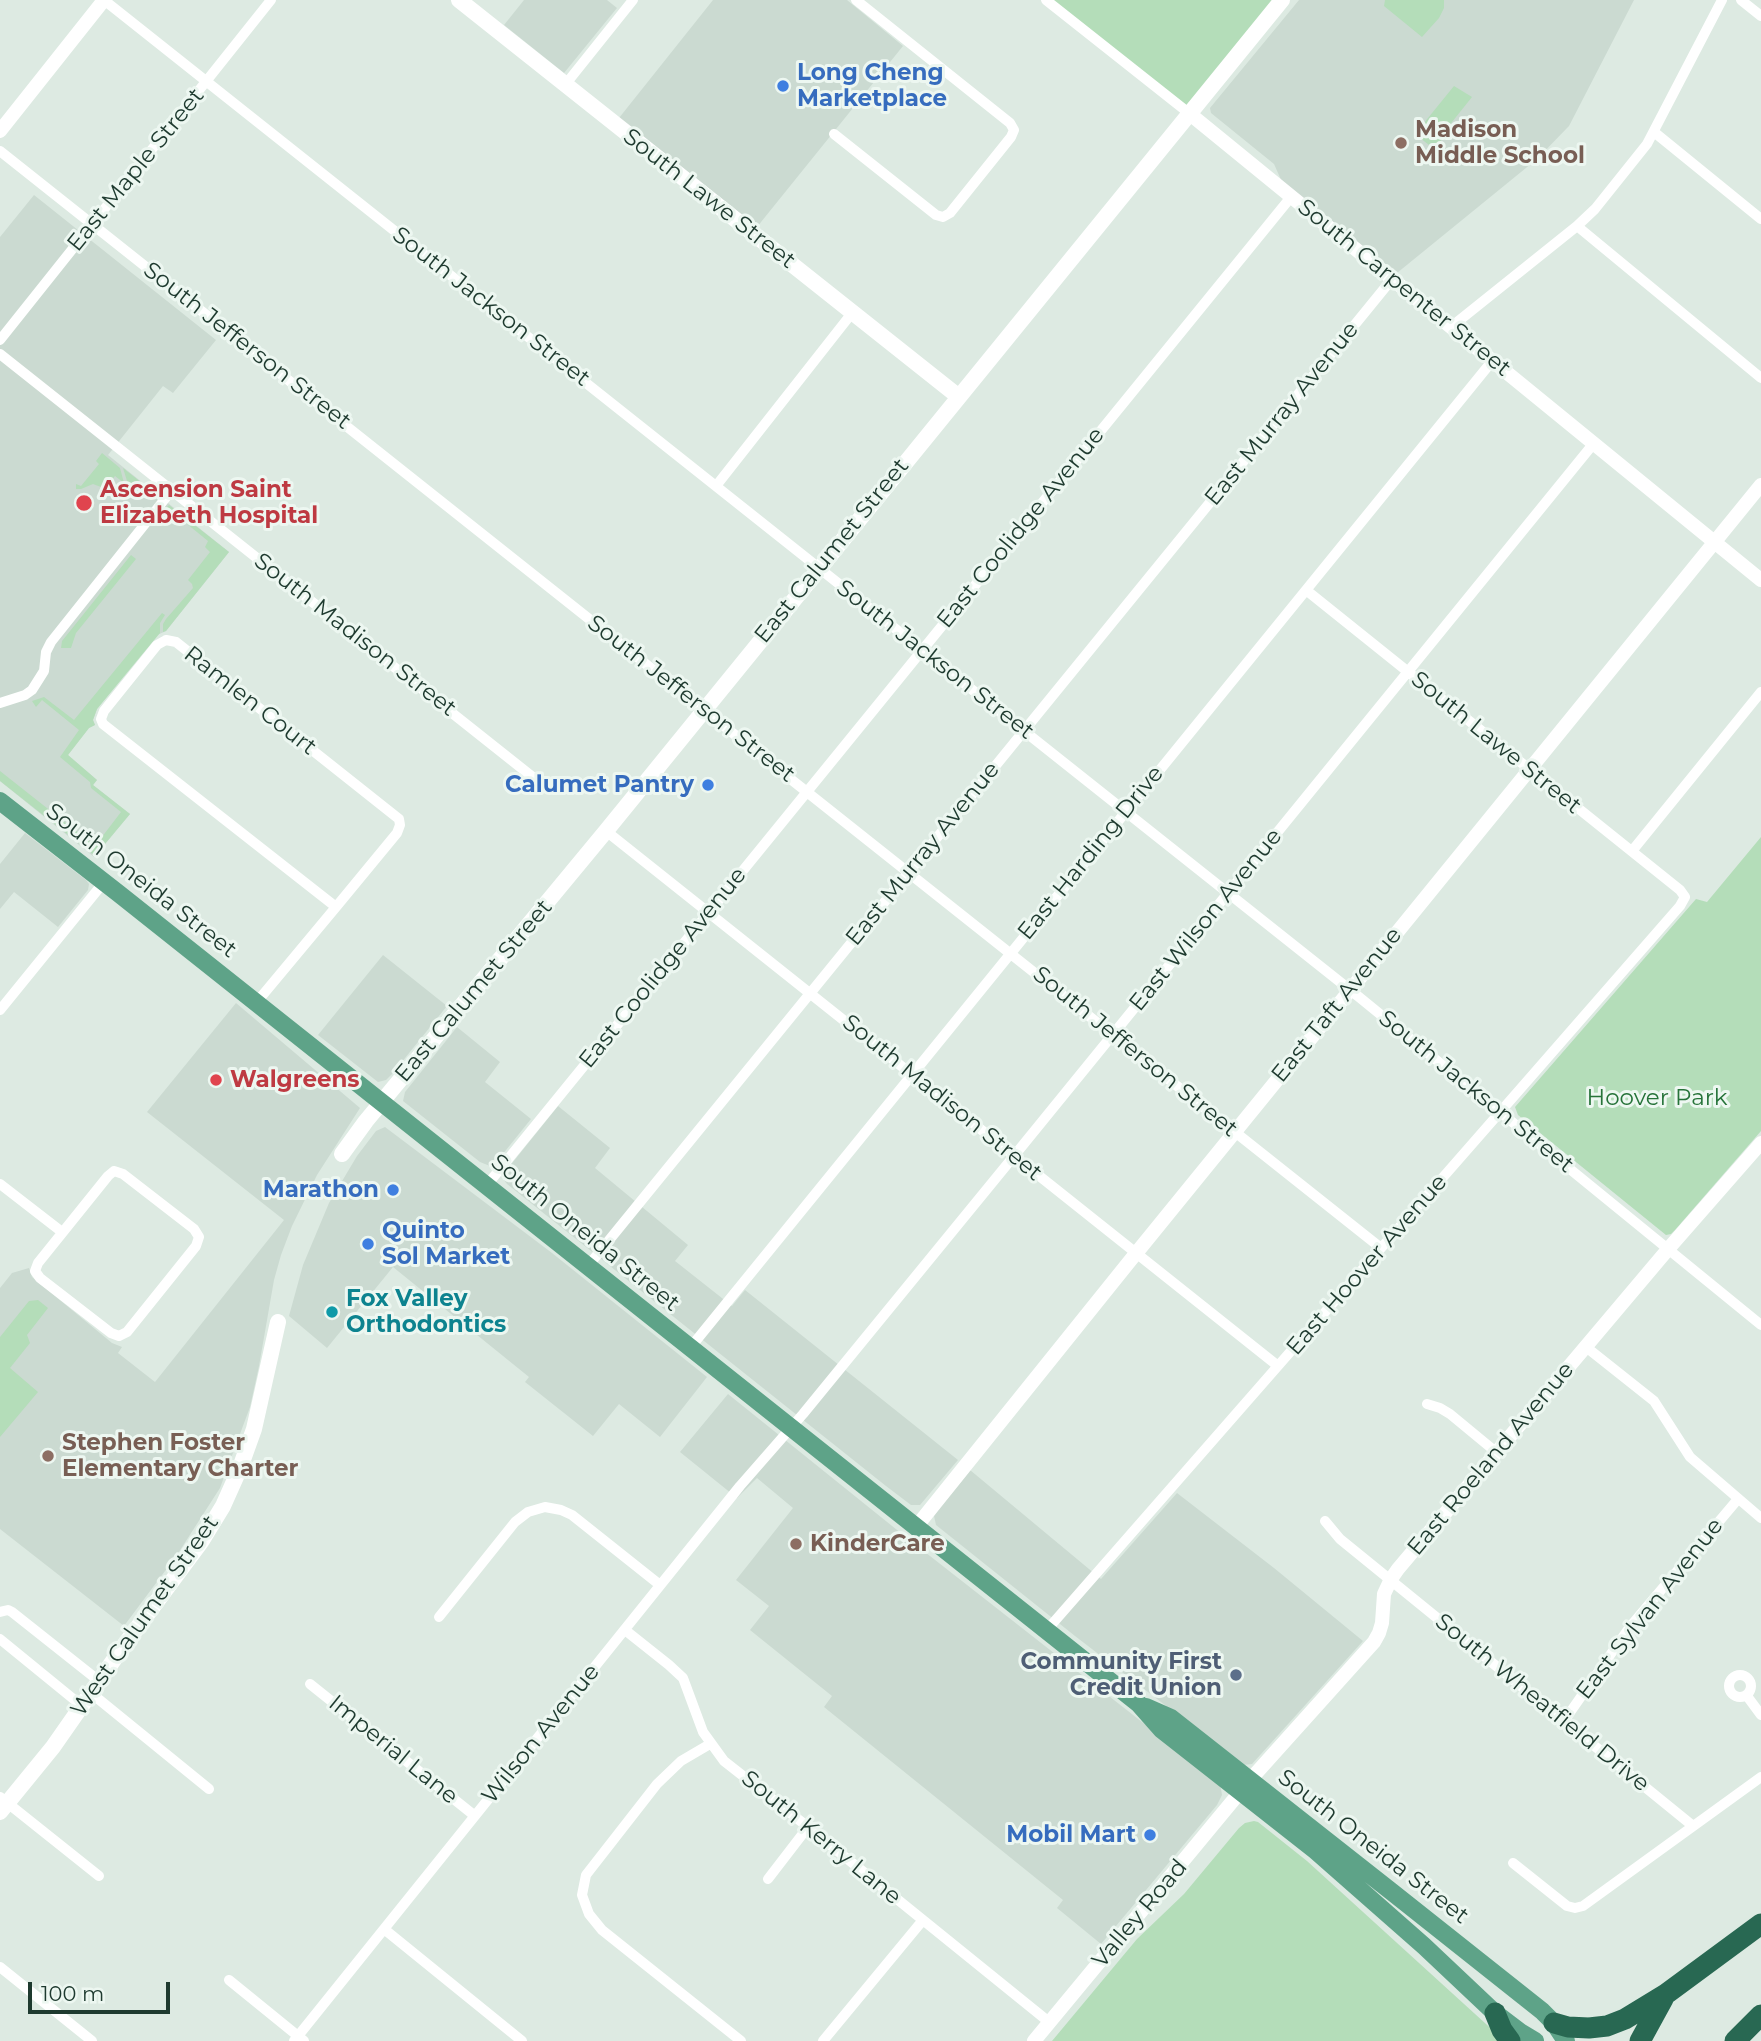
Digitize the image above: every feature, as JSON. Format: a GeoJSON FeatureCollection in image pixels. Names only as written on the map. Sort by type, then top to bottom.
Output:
{"type":"FeatureCollection","features":[{"type":"Feature","properties":{"kind":"highway"},"geometry":{"type":"LineString","coordinates":[[1560,2032],[1606,2026],[1631,2015],[1666,1994],[1761,1924]]}},
{"type":"Feature","properties":{"kind":"highway"},"geometry":{"type":"LineString","coordinates":[[1640,2041],[1653,2013],[1666,1994]]}},
{"type":"Feature","properties":{"kind":"highway"},"geometry":{"type":"LineString","coordinates":[[1495,2012],[1510,2041]]}},
{"type":"Feature","properties":{"kind":"highway"},"geometry":{"type":"LineString","coordinates":[[1735,2041],[1761,2015]]}},
{"type":"Feature","properties":{"kind":"main road","name":"South Lawe Street"},"geometry":{"type":"LineString","coordinates":[[459,0],[959,397]]}},
{"type":"Feature","properties":{"kind":"main road","name":"East Calumet Street"},"geometry":{"type":"LineString","coordinates":[[382,1102],[1282,0]]}},
{"type":"Feature","properties":{"kind":"main road","name":"South Oneida Street"},"geometry":{"type":"LineString","coordinates":[[0,801],[1139,1704],[1162,1730],[1246,1786],[1542,2011],[1560,2032]]}},
{"type":"Feature","properties":{"kind":"main road"},"geometry":{"type":"LineString","coordinates":[[342,1154],[382,1102]]}},
{"type":"Feature","properties":{"kind":"main road","name":"West Calumet Street"},"geometry":{"type":"LineString","coordinates":[[2,1804],[53,1747],[201,1542],[232,1487],[254,1429],[278,1322]]}},
{"type":"Feature","properties":{"kind":"main road","name":"South Oneida Street"},"geometry":{"type":"LineString","coordinates":[[1246,1786],[1495,2012],[1535,2041]]}},
{"type":"Feature","properties":{"kind":"street","name":"South Jackson Street"},"geometry":{"type":"LineString","coordinates":[[104,0],[1350,990],[1761,1325]]}},
{"type":"Feature","properties":{"kind":"street"},"geometry":{"type":"LineString","coordinates":[[0,131],[104,0]]}},
{"type":"Feature","properties":{"kind":"street","name":"East Maple Street"},"geometry":{"type":"LineString","coordinates":[[0,340],[271,0]]}},
{"type":"Feature","properties":{"kind":"street"},"geometry":{"type":"LineString","coordinates":[[565,85],[633,0]]}},
{"type":"Feature","properties":{"kind":"street"},"geometry":{"type":"LineString","coordinates":[[834,134],[936,215],[943,217],[950,213],[1014,130],[856,0]]}},
{"type":"Feature","properties":{"kind":"street","name":"South Carpenter Street"},"geometry":{"type":"LineString","coordinates":[[1046,0],[1190,114],[1761,580]]}},
{"type":"Feature","properties":{"kind":"street"},"geometry":{"type":"LineString","coordinates":[[1451,327],[1587,218],[1602,200],[1647,144],[1721,0]]}},
{"type":"Feature","properties":{"kind":"street"},"geometry":{"type":"LineString","coordinates":[[1741,0],[1761,16]]}},
{"type":"Feature","properties":{"kind":"street"},"geometry":{"type":"LineString","coordinates":[[1654,132],[1761,219]]}},
{"type":"Feature","properties":{"kind":"street","name":"South Jefferson Street"},"geometry":{"type":"LineString","coordinates":[[0,151],[1381,1248]]}},
{"type":"Feature","properties":{"kind":"street","name":"East Coolidge Avenue"},"geometry":{"type":"LineString","coordinates":[[487,1185],[1291,197]]}},
{"type":"Feature","properties":{"kind":"street"},"geometry":{"type":"LineString","coordinates":[[1577,226],[1761,378]]}},
{"type":"Feature","properties":{"kind":"street","name":"East Murray Avenue"},"geometry":{"type":"LineString","coordinates":[[588,1266],[1392,279]]}},
{"type":"Feature","properties":{"kind":"street"},"geometry":{"type":"LineString","coordinates":[[716,486],[852,313]]}},
{"type":"Feature","properties":{"kind":"street","name":"South Madison Street"},"geometry":{"type":"LineString","coordinates":[[0,354],[544,786]]}},
{"type":"Feature","properties":{"kind":"street","name":"East Harding Drive"},"geometry":{"type":"LineString","coordinates":[[690,1348],[1493,360]]}},
{"type":"Feature","properties":{"kind":"street","name":"East Wilson Avenue"},"geometry":{"type":"LineString","coordinates":[[790,1428],[1594,443]]}},
{"type":"Feature","properties":{"kind":"street","name":"East Taft Avenue"},"geometry":{"type":"LineString","coordinates":[[916,1527],[1761,485]]}},
{"type":"Feature","properties":{"kind":"street"},"geometry":{"type":"LineString","coordinates":[[0,703],[32,690],[44,671],[46,652],[51,642],[172,491]]}},
{"type":"Feature","properties":{"kind":"street","name":"South Lawe Street"},"geometry":{"type":"LineString","coordinates":[[1306,590],[1632,851],[1685,897]]}},
{"type":"Feature","properties":{"kind":"street","name":"Ramlen Court"},"geometry":{"type":"LineString","coordinates":[[257,1003],[397,833],[399,819],[176,642],[166,639],[160,642],[104,710],[101,719],[103,724],[336,907]]}},
{"type":"Feature","properties":{"kind":"street"},"geometry":{"type":"LineString","coordinates":[[1632,851],[1761,692]]}},
{"type":"Feature","properties":{"kind":"street","name":"South Madison Street"},"geometry":{"type":"LineString","coordinates":[[606,831],[1278,1366]]}},
{"type":"Feature","properties":{"kind":"street"},"geometry":{"type":"LineString","coordinates":[[0,1010],[104,882]]}},
{"type":"Feature","properties":{"kind":"street","name":"East Hoover Avenue"},"geometry":{"type":"LineString","coordinates":[[1046,1631],[1680,906],[1685,897]]}},
{"type":"Feature","properties":{"kind":"street","name":"East Roeland Avenue"},"geometry":{"type":"LineString","coordinates":[[1246,1786],[1374,1642],[1379,1633],[1384,1594],[1391,1579],[1669,1248],[1761,1143]]}},
{"type":"Feature","properties":{"kind":"street"},"geometry":{"type":"LineString","coordinates":[[114,1171],[123,1174],[194,1229],[199,1237],[196,1246],[127,1332],[119,1336],[111,1333],[37,1275],[37,1263],[62,1232],[114,1171]]}},
{"type":"Feature","properties":{"kind":"street"},"geometry":{"type":"LineString","coordinates":[[0,1184],[62,1232]]}},
{"type":"Feature","properties":{"kind":"street"},"geometry":{"type":"LineString","coordinates":[[1586,1347],[1654,1401],[1687,1453],[1761,1518]]}},
{"type":"Feature","properties":{"kind":"street"},"geometry":{"type":"LineString","coordinates":[[1427,1404],[1450,1414],[1496,1452]]}},
{"type":"Feature","properties":{"kind":"street","name":"Wilson Avenue"},"geometry":{"type":"LineString","coordinates":[[299,2039],[383,1929],[740,1486],[790,1428]]}},
{"type":"Feature","properties":{"kind":"street","name":"East Sylvan Avenue"},"geometry":{"type":"LineString","coordinates":[[1564,1721],[1629,1628],[1738,1499]]}},
{"type":"Feature","properties":{"kind":"street"},"geometry":{"type":"LineString","coordinates":[[439,1617],[515,1522],[528,1512],[545,1507],[572,1515],[660,1585]]}},
{"type":"Feature","properties":{"kind":"street","name":"South Wheatfield Drive"},"geometry":{"type":"LineString","coordinates":[[1325,1521],[1340,1539],[1693,1826]]}},
{"type":"Feature","properties":{"kind":"street"},"geometry":{"type":"LineString","coordinates":[[0,1612],[12,1612],[90,1693],[209,1788]]}},
{"type":"Feature","properties":{"kind":"street","name":"South Kerry Lane"},"geometry":{"type":"LineString","coordinates":[[625,1630],[682,1678],[703,1732],[724,1761],[1049,2022]]}},
{"type":"Feature","properties":{"kind":"street"},"geometry":{"type":"LineString","coordinates":[[0,1639],[90,1693]]}},
{"type":"Feature","properties":{"kind":"street","name":"Imperial Lane"},"geometry":{"type":"LineString","coordinates":[[310,1684],[475,1816]]}},
{"type":"Feature","properties":{"kind":"street"},"geometry":{"type":"LineString","coordinates":[[1747,1696],[1761,1715]]}},
{"type":"Feature","properties":{"kind":"street"},"geometry":{"type":"LineString","coordinates":[[710,1744],[681,1761],[657,1784],[586,1875],[582,1895],[589,1914],[602,1930],[741,2041]]}},
{"type":"Feature","properties":{"kind":"street"},"geometry":{"type":"LineString","coordinates":[[1513,1863],[1567,1906],[1583,1906],[1761,1777]]}},
{"type":"Feature","properties":{"kind":"street","name":"Valley Road"},"geometry":{"type":"LineString","coordinates":[[1034,2041],[1246,1786]]}},
{"type":"Feature","properties":{"kind":"street"},"geometry":{"type":"LineString","coordinates":[[2,1804],[99,1876]]}},
{"type":"Feature","properties":{"kind":"street"},"geometry":{"type":"LineString","coordinates":[[768,1879],[808,1827]]}},
{"type":"Feature","properties":{"kind":"street"},"geometry":{"type":"LineString","coordinates":[[823,2041],[923,1920]]}},
{"type":"Feature","properties":{"kind":"street"},"geometry":{"type":"LineString","coordinates":[[383,1929],[522,2041]]}},
{"type":"Feature","properties":{"kind":"street"},"geometry":{"type":"LineString","coordinates":[[0,1967],[92,2041]]}},
{"type":"Feature","properties":{"kind":"street"},"geometry":{"type":"LineString","coordinates":[[229,1980],[299,2039]]}},
{"type":"Feature","properties":{"kind":"shaded area"},"geometry":{"type":"Polygon","coordinates":[[[524,0],[607,0],[617,8],[564,73],[504,25],[524,0]]]}},
{"type":"Feature","properties":{"kind":"shaded area","name":"Long Cheng Marketplace"},"geometry":{"type":"Polygon","coordinates":[[[713,0],[847,0],[903,46],[757,227],[619,118],[713,0]]]}},
{"type":"Feature","properties":{"kind":"shaded area","name":"Madison Middle School"},"geometry":{"type":"Polygon","coordinates":[[[1299,0],[1634,0],[1569,126],[1537,159],[1397,273],[1282,182],[1274,164],[1211,113],[1210,108],[1299,0]]]}},
{"type":"Feature","properties":{"kind":"shaded area","name":"Ascension Saint Elizabeth Hospital"},"geometry":{"type":"Polygon","coordinates":[[[34,195],[216,340],[173,393],[163,386],[108,455],[229,552],[166,631],[155,636],[97,709],[93,720],[95,725],[89,728],[68,755],[97,780],[93,785],[130,814],[94,857],[0,781],[0,237],[34,195]]]}},
{"type":"Feature","properties":{"kind":"shaded area"},"geometry":{"type":"Polygon","coordinates":[[[25,833],[89,884],[88,890],[58,927],[14,892],[0,909],[0,864],[25,833]]]}},
{"type":"Feature","properties":{"kind":"shaded area"},"geometry":{"type":"Polygon","coordinates":[[[383,955],[447,1006],[393,1073],[386,1080],[378,1082],[318,1035],[383,955]]]}},
{"type":"Feature","properties":{"kind":"shaded area"},"geometry":{"type":"Polygon","coordinates":[[[236,1003],[360,1108],[317,1175],[281,1255],[250,1407],[220,1488],[177,1555],[124,1626],[0,1529],[0,1288],[12,1273],[29,1268],[32,1277],[112,1343],[122,1347],[118,1353],[155,1382],[284,1220],[147,1112],[236,1003]]]}},
{"type":"Feature","properties":{"kind":"shaded area"},"geometry":{"type":"Polygon","coordinates":[[[457,1027],[500,1062],[485,1082],[531,1119],[490,1166],[480,1162],[403,1101],[405,1092],[457,1027]]]}},
{"type":"Feature","properties":{"kind":"shaded area"},"geometry":{"type":"Polygon","coordinates":[[[558,1106],[610,1148],[595,1168],[688,1245],[675,1261],[732,1306],[745,1290],[958,1460],[920,1505],[911,1505],[886,1486],[507,1184],[504,1180],[505,1172],[558,1106]]]}},
{"type":"Feature","properties":{"kind":"shaded area"},"geometry":{"type":"Polygon","coordinates":[[[385,1127],[552,1253],[707,1377],[660,1437],[619,1404],[593,1436],[525,1382],[529,1377],[393,1267],[327,1348],[289,1316],[303,1265],[329,1203],[357,1156],[376,1131],[385,1127]]]}},
{"type":"Feature","properties":{"kind":"shaded area"},"geometry":{"type":"Polygon","coordinates":[[[728,1394],[1220,1783],[1222,1795],[1217,1805],[1101,1944],[1057,1908],[1063,1900],[824,1707],[832,1696],[750,1630],[769,1606],[736,1580],[793,1508],[757,1478],[737,1498],[680,1452],[728,1394]]]}},
{"type":"Feature","properties":{"kind":"shaded area"},"geometry":{"type":"Polygon","coordinates":[[[970,1470],[1101,1579],[1177,1493],[1363,1641],[1252,1764],[1243,1765],[936,1525],[934,1516],[970,1470]]]}},
{"type":"Feature","properties":{"kind":"green space"},"geometry":{"type":"Polygon","coordinates":[[[1046,0],[1282,0],[1190,114],[1046,0]]]}},
{"type":"Feature","properties":{"kind":"green space"},"geometry":{"type":"Polygon","coordinates":[[[1385,0],[1444,0],[1444,8],[1422,37],[1384,6],[1385,0]]]}},
{"type":"Feature","properties":{"kind":"green space"},"geometry":{"type":"Polygon","coordinates":[[[1454,86],[1472,97],[1440,137],[1442,146],[1438,152],[1415,134],[1454,86]]]}},
{"type":"Feature","properties":{"kind":"green space"},"geometry":{"type":"Polygon","coordinates":[[[102,453],[120,468],[124,483],[115,476],[107,486],[93,484],[76,489],[76,484],[81,486],[99,464],[96,461],[102,453]]]}},
{"type":"Feature","properties":{"kind":"green space"},"geometry":{"type":"Polygon","coordinates":[[[123,468],[156,494],[154,500],[150,500],[127,481],[123,468]]]}},
{"type":"Feature","properties":{"kind":"green space"},"geometry":{"type":"Polygon","coordinates":[[[169,505],[229,552],[163,632],[166,619],[193,588],[188,580],[210,552],[205,547],[208,541],[176,515],[171,520],[165,516],[164,510],[169,505]]]}},
{"type":"Feature","properties":{"kind":"green space"},"geometry":{"type":"Polygon","coordinates":[[[131,555],[136,559],[76,633],[71,648],[61,648],[62,641],[131,555]]]}},
{"type":"Feature","properties":{"kind":"green space"},"geometry":{"type":"Polygon","coordinates":[[[162,613],[165,615],[160,623],[160,633],[97,709],[93,720],[95,725],[89,728],[68,755],[97,780],[93,785],[130,814],[95,856],[0,781],[0,771],[95,846],[121,812],[91,788],[90,782],[60,757],[79,730],[42,700],[36,707],[32,701],[44,697],[74,720],[162,613]]]}},
{"type":"Feature","properties":{"kind":"green space","name":"Hoover Park"},"geometry":{"type":"Polygon","coordinates":[[[1761,837],[1761,1131],[1675,1230],[1666,1235],[1518,1115],[1515,1107],[1696,899],[1707,902],[1761,837]]]}},
{"type":"Feature","properties":{"kind":"green space"},"geometry":{"type":"Polygon","coordinates":[[[38,1300],[48,1308],[27,1335],[30,1343],[10,1368],[38,1392],[0,1437],[0,1337],[29,1301],[38,1300]]]}},
{"type":"Feature","properties":{"kind":"green space"},"geometry":{"type":"Polygon","coordinates":[[[1254,1821],[1307,1861],[1497,2034],[1498,2041],[1052,2041],[1137,1939],[1184,1894],[1239,1828],[1254,1821]]]}},
{"type":"Feature","properties":{"kind":"place","name":"Long Cheng Marketplace"},"geometry":{"type":"Point","coordinates":[783,86]}},
{"type":"Feature","properties":{"kind":"place","name":"Madison Middle School"},"geometry":{"type":"Point","coordinates":[1401,143]}},
{"type":"Feature","properties":{"kind":"place","name":"Ascension Saint Elizabeth Hospital"},"geometry":{"type":"Point","coordinates":[84,503]}},
{"type":"Feature","properties":{"kind":"place","name":"Calumet Pantry"},"geometry":{"type":"Point","coordinates":[708,785]}},
{"type":"Feature","properties":{"kind":"place","name":"Walgreens"},"geometry":{"type":"Point","coordinates":[216,1080]}},
{"type":"Feature","properties":{"kind":"place","name":"Marathon"},"geometry":{"type":"Point","coordinates":[393,1190]}},
{"type":"Feature","properties":{"kind":"place","name":"Quinto Sol Market"},"geometry":{"type":"Point","coordinates":[368,1244]}},
{"type":"Feature","properties":{"kind":"place","name":"Fox Valley Orthodontics"},"geometry":{"type":"Point","coordinates":[332,1312]}},
{"type":"Feature","properties":{"kind":"place","name":"Stephen Foster Elementary Charter"},"geometry":{"type":"Point","coordinates":[48,1456]}},
{"type":"Feature","properties":{"kind":"place","name":"KinderCare"},"geometry":{"type":"Point","coordinates":[796,1544]}},
{"type":"Feature","properties":{"kind":"place","name":"Community First Credit Union"},"geometry":{"type":"Point","coordinates":[1236,1675]}},
{"type":"Feature","properties":{"kind":"place","name":"Mobil Mart"},"geometry":{"type":"Point","coordinates":[1150,1835]}}]}
